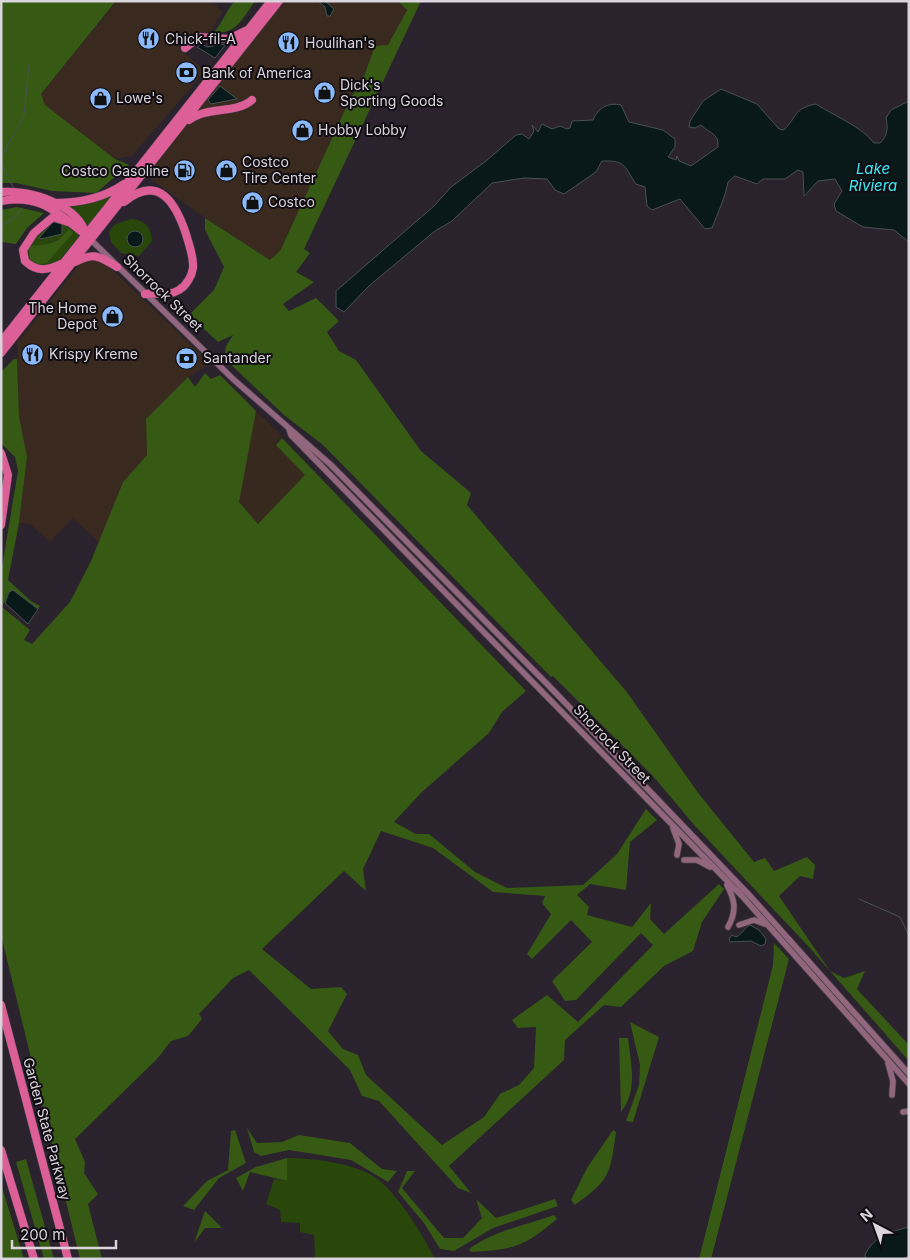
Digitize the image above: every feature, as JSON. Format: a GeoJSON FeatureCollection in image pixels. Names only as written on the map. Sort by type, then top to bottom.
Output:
{"type":"FeatureCollection","features":[{"type":"Feature","properties":{"kind":"highway"},"geometry":{"type":"LineString","coordinates":[[1,353],[140,168],[271,1]]}},
{"type":"Feature","properties":{"kind":"highway"},"geometry":{"type":"LineString","coordinates":[[88,238],[113,211],[280,1]]}},
{"type":"Feature","properties":{"kind":"highway"},"geometry":{"type":"LineString","coordinates":[[186,48],[196,38],[229,39],[251,27]]}},
{"type":"Feature","properties":{"kind":"highway"},"geometry":{"type":"LineString","coordinates":[[183,124],[207,111],[246,105],[252,100]]}},
{"type":"Feature","properties":{"kind":"highway"},"geometry":{"type":"LineString","coordinates":[[54,202],[77,202],[113,191],[140,168]]}},
{"type":"Feature","properties":{"kind":"highway"},"geometry":{"type":"LineString","coordinates":[[113,211],[130,197],[147,191],[159,193],[168,198],[178,211],[191,254],[191,275],[183,287],[176,292],[145,294]]}},
{"type":"Feature","properties":{"kind":"highway"},"geometry":{"type":"LineString","coordinates":[[1,192],[30,194],[54,202],[69,212],[84,227],[88,238]]}},
{"type":"Feature","properties":{"kind":"highway"},"geometry":{"type":"LineString","coordinates":[[1,201],[26,200],[51,207],[74,224],[88,238]]}},
{"type":"Feature","properties":{"kind":"highway"},"geometry":{"type":"LineString","coordinates":[[74,224],[58,217],[48,219],[27,242],[23,250],[25,261],[30,266],[41,270],[92,255],[118,267]]}},
{"type":"Feature","properties":{"kind":"highway"},"geometry":{"type":"LineString","coordinates":[[1,342],[69,262]]}},
{"type":"Feature","properties":{"kind":"highway"},"geometry":{"type":"LineString","coordinates":[[1,452],[8,475],[1,525]]}},
{"type":"Feature","properties":{"kind":"highway","name":"Garden State Parkway"},"geometry":{"type":"LineString","coordinates":[[1,1005],[68,1259]]}},
{"type":"Feature","properties":{"kind":"highway"},"geometry":{"type":"LineString","coordinates":[[1,1150],[34,1259]]}},
{"type":"Feature","properties":{"kind":"main road","name":"Shorrock Street"},"geometry":{"type":"LineString","coordinates":[[88,238],[232,378],[331,465],[670,812],[810,961],[909,1074]]}},
{"type":"Feature","properties":{"kind":"main road","name":"Shorrock Street"},"geometry":{"type":"LineString","coordinates":[[289,429],[291,435],[693,845],[770,927],[909,1084]]}},
{"type":"Feature","properties":{"kind":"main road"},"geometry":{"type":"LineString","coordinates":[[527,665],[549,692],[552,701],[557,701],[588,727]]}},
{"type":"Feature","properties":{"kind":"main road"},"geometry":{"type":"LineString","coordinates":[[670,812],[691,839],[693,845],[721,866]]}},
{"type":"Feature","properties":{"kind":"main road"},"geometry":{"type":"LineString","coordinates":[[670,822],[677,835],[677,855]]}},
{"type":"Feature","properties":{"kind":"main road"},"geometry":{"type":"LineString","coordinates":[[684,860],[697,860],[714,868]]}},
{"type":"Feature","properties":{"kind":"main road"},"geometry":{"type":"LineString","coordinates":[[724,878],[733,896],[735,907],[728,927]]}},
{"type":"Feature","properties":{"kind":"main road"},"geometry":{"type":"LineString","coordinates":[[738,925],[754,920],[770,927]]}},
{"type":"Feature","properties":{"kind":"main road"},"geometry":{"type":"LineString","coordinates":[[886,1059],[892,1081],[892,1095]]}},
{"type":"Feature","properties":{"kind":"shaded area"},"geometry":{"type":"Polygon","coordinates":[[[117,1],[211,1],[223,12],[209,34],[197,34],[185,40],[179,48],[205,71],[132,156],[115,159],[44,105],[41,94],[117,1]]]}},
{"type":"Feature","properties":{"kind":"shaded area"},"geometry":{"type":"Polygon","coordinates":[[[284,1],[398,1],[407,10],[388,45],[375,47],[361,84],[351,97],[280,251],[270,260],[205,218],[146,176],[284,1]]]}},
{"type":"Feature","properties":{"kind":"shaded area"},"geometry":{"type":"Polygon","coordinates":[[[91,256],[102,260],[211,364],[188,377],[146,419],[147,455],[123,482],[99,542],[73,518],[50,542],[30,524],[19,523],[27,457],[19,416],[17,343],[82,261],[91,256]]]}},
{"type":"Feature","properties":{"kind":"shaded area"},"geometry":{"type":"Polygon","coordinates":[[[257,412],[282,436],[275,444],[307,477],[258,527],[236,504],[247,423],[257,412]]]}},
{"type":"Feature","properties":{"kind":"green space"},"geometry":{"type":"Polygon","coordinates":[[[1,1],[116,1],[41,94],[45,105],[115,159],[129,165],[96,193],[52,191],[16,183],[1,183],[1,1]]]}},
{"type":"Feature","properties":{"kind":"green space"},"geometry":{"type":"Polygon","coordinates":[[[235,1],[255,1],[243,19],[233,28],[228,31],[214,32],[229,8],[235,1]]]}},
{"type":"Feature","properties":{"kind":"green space"},"geometry":{"type":"Polygon","coordinates":[[[398,1],[421,1],[304,249],[310,253],[296,272],[314,282],[283,304],[289,311],[316,298],[339,321],[327,332],[339,351],[356,360],[421,451],[471,493],[467,505],[626,691],[699,794],[754,862],[765,858],[774,871],[807,857],[815,865],[813,879],[800,876],[779,896],[830,971],[844,978],[865,971],[857,989],[909,1045],[909,1061],[808,946],[695,826],[653,776],[553,676],[551,677],[323,445],[284,415],[224,358],[226,346],[233,335],[218,342],[189,315],[214,290],[224,267],[205,230],[205,218],[270,260],[280,251],[351,97],[361,84],[375,46],[388,45],[407,10],[398,1]]]}},
{"type":"Feature","properties":{"kind":"green space"},"geometry":{"type":"Polygon","coordinates":[[[114,194],[88,226],[62,204],[114,194]]]}},
{"type":"Feature","properties":{"kind":"green space"},"geometry":{"type":"Polygon","coordinates":[[[17,207],[44,213],[27,228],[16,244],[1,242],[1,210],[17,207]]]}},
{"type":"Feature","properties":{"kind":"green space"},"geometry":{"type":"Polygon","coordinates":[[[130,219],[143,222],[150,231],[152,241],[139,256],[121,253],[111,242],[109,232],[114,225],[130,219]]]}},
{"type":"Feature","properties":{"kind":"green space"},"geometry":{"type":"Polygon","coordinates":[[[57,220],[67,224],[78,234],[78,238],[57,263],[45,267],[28,261],[25,250],[47,224],[57,220]],[[73,232],[46,245],[29,246],[47,263],[73,232]]]}},
{"type":"Feature","properties":{"kind":"green space"},"geometry":{"type":"Polygon","coordinates":[[[69,229],[73,233],[47,263],[35,265],[30,259],[29,246],[56,241],[69,229]]]}},
{"type":"Feature","properties":{"kind":"green space"},"geometry":{"type":"Polygon","coordinates":[[[14,359],[17,359],[19,416],[27,457],[19,523],[8,580],[31,601],[40,606],[38,609],[9,592],[2,607],[30,630],[24,640],[32,644],[70,602],[91,561],[123,482],[147,455],[146,419],[188,377],[195,387],[205,373],[211,379],[220,375],[256,411],[239,502],[258,524],[305,475],[276,445],[282,438],[526,691],[502,712],[489,733],[422,792],[394,822],[416,834],[429,834],[475,872],[507,888],[583,885],[617,854],[646,809],[657,820],[630,842],[626,890],[590,884],[577,895],[589,907],[587,915],[632,927],[651,903],[650,919],[664,934],[719,884],[724,889],[702,922],[693,951],[664,966],[621,1007],[604,1005],[565,1040],[564,1060],[449,1166],[471,1193],[458,1188],[379,1101],[362,1096],[350,1070],[249,970],[233,978],[199,1014],[202,1019],[188,1036],[171,1041],[157,1059],[75,1139],[85,1162],[84,1173],[98,1194],[88,1204],[102,1259],[80,1259],[1,935],[1,573],[18,471],[15,457],[1,443],[1,372],[14,359]],[[381,831],[363,869],[366,891],[344,871],[262,949],[311,989],[341,987],[347,994],[328,1031],[343,1049],[358,1055],[366,1075],[442,1145],[484,1117],[500,1094],[519,1085],[534,1068],[536,1027],[518,1028],[512,1020],[547,995],[578,1022],[653,945],[641,933],[576,1000],[565,1001],[552,981],[592,942],[571,920],[532,959],[527,954],[551,914],[542,903],[545,896],[493,892],[433,848],[381,831]]]}},
{"type":"Feature","properties":{"kind":"green space"},"geometry":{"type":"Polygon","coordinates":[[[774,943],[789,959],[711,1259],[699,1259],[773,965],[774,943]]]}},
{"type":"Feature","properties":{"kind":"green space"},"geometry":{"type":"Polygon","coordinates":[[[630,1022],[659,1037],[633,1122],[626,1121],[639,1085],[640,1065],[630,1022]]]}},
{"type":"Feature","properties":{"kind":"green space"},"geometry":{"type":"Polygon","coordinates":[[[619,1038],[628,1038],[632,1067],[630,1095],[621,1112],[619,1038]]]}},
{"type":"Feature","properties":{"kind":"green space"},"geometry":{"type":"Polygon","coordinates":[[[247,1128],[257,1143],[282,1142],[299,1135],[350,1143],[382,1169],[397,1171],[388,1182],[351,1160],[289,1150],[261,1156],[254,1152],[247,1128]]]}},
{"type":"Feature","properties":{"kind":"green space"},"geometry":{"type":"Polygon","coordinates":[[[235,1130],[246,1163],[219,1178],[194,1210],[183,1206],[207,1181],[228,1170],[231,1131],[235,1130]]]}},
{"type":"Feature","properties":{"kind":"green space"},"geometry":{"type":"Polygon","coordinates":[[[613,1130],[616,1132],[607,1175],[596,1189],[575,1205],[571,1200],[587,1168],[613,1130]]]}},
{"type":"Feature","properties":{"kind":"green space"},"geometry":{"type":"Polygon","coordinates":[[[287,1158],[321,1160],[345,1165],[376,1178],[401,1204],[424,1238],[435,1259],[315,1259],[314,1235],[300,1232],[300,1223],[281,1222],[280,1210],[266,1204],[274,1179],[287,1181],[287,1158]]]}},
{"type":"Feature","properties":{"kind":"green space"},"geometry":{"type":"Polygon","coordinates":[[[287,1158],[287,1181],[250,1172],[243,1191],[236,1178],[256,1167],[287,1158]]]}},
{"type":"Feature","properties":{"kind":"green space"},"geometry":{"type":"Polygon","coordinates":[[[26,1159],[54,1259],[44,1259],[16,1162],[26,1159]]]}},
{"type":"Feature","properties":{"kind":"green space"},"geometry":{"type":"Polygon","coordinates":[[[407,1171],[415,1171],[402,1188],[444,1238],[463,1238],[482,1218],[476,1199],[496,1218],[555,1199],[558,1206],[493,1228],[454,1251],[440,1249],[424,1223],[398,1192],[407,1171]]]}},
{"type":"Feature","properties":{"kind":"green space"},"geometry":{"type":"Polygon","coordinates":[[[1,1184],[24,1259],[1,1259],[1,1184]]]}},
{"type":"Feature","properties":{"kind":"green space"},"geometry":{"type":"Polygon","coordinates":[[[205,1211],[222,1228],[205,1228],[194,1243],[205,1211]]]}},
{"type":"Feature","properties":{"kind":"green space"},"geometry":{"type":"Polygon","coordinates":[[[554,1215],[557,1219],[535,1236],[517,1245],[486,1251],[471,1252],[469,1249],[499,1233],[554,1215]]]}},
{"type":"Feature","properties":{"kind":"water"},"geometry":{"type":"Polygon","coordinates":[[[318,1],[325,1],[334,9],[330,16],[327,16],[325,7],[318,1]]]}},
{"type":"Feature","properties":{"kind":"water"},"geometry":{"type":"Polygon","coordinates":[[[202,44],[207,47],[226,44],[215,58],[197,47],[202,44]]]}},
{"type":"Feature","properties":{"kind":"water"},"geometry":{"type":"Polygon","coordinates":[[[220,86],[237,99],[211,104],[208,100],[220,86]]]}},
{"type":"Feature","properties":{"kind":"water","name":"Lake Riviera"},"geometry":{"type":"Polygon","coordinates":[[[721,89],[757,104],[779,129],[784,130],[800,111],[816,104],[855,126],[874,143],[880,143],[885,138],[886,118],[891,110],[909,101],[909,242],[894,230],[863,227],[836,211],[834,204],[842,191],[835,179],[818,181],[804,196],[803,172],[798,170],[785,179],[763,179],[757,184],[735,176],[728,182],[712,228],[705,229],[680,199],[652,210],[647,206],[645,187],[636,184],[621,163],[602,161],[596,172],[564,194],[555,190],[547,179],[524,178],[492,183],[452,221],[435,231],[370,285],[344,312],[336,307],[336,291],[434,206],[451,187],[486,161],[516,135],[522,134],[529,139],[534,131],[532,125],[538,132],[542,124],[552,129],[560,126],[567,129],[570,128],[572,121],[593,120],[601,109],[608,105],[621,105],[629,122],[663,130],[675,139],[675,147],[668,157],[676,160],[677,156],[679,161],[691,166],[718,147],[715,136],[701,125],[695,128],[689,127],[690,121],[703,101],[721,89]]]}},
{"type":"Feature","properties":{"kind":"water"},"geometry":{"type":"Polygon","coordinates":[[[53,222],[62,224],[62,234],[39,238],[53,222]]]}},
{"type":"Feature","properties":{"kind":"water"},"geometry":{"type":"Polygon","coordinates":[[[135,231],[141,233],[143,239],[141,245],[135,247],[129,245],[127,239],[129,233],[135,231]]]}},
{"type":"Feature","properties":{"kind":"water"},"geometry":{"type":"Polygon","coordinates":[[[13,590],[38,609],[28,624],[5,603],[9,592],[13,590]]]}},
{"type":"Feature","properties":{"kind":"water"},"geometry":{"type":"Polygon","coordinates":[[[750,925],[759,930],[766,939],[765,944],[761,946],[751,941],[730,942],[729,939],[732,935],[738,936],[750,925]]]}},
{"type":"Feature","properties":{"kind":"water"},"geometry":{"type":"Polygon","coordinates":[[[909,1227],[909,1256],[902,1259],[866,1259],[865,1255],[878,1239],[889,1233],[909,1227]]]}},
{"type":"Feature","properties":{"kind":"waterway"},"geometry":{"type":"LineString","coordinates":[[1,158],[24,115],[29,65]]}},
{"type":"Feature","properties":{"kind":"waterway"},"geometry":{"type":"LineString","coordinates":[[1,159],[8,179],[14,188]]}},
{"type":"Feature","properties":{"kind":"waterway"},"geometry":{"type":"LineString","coordinates":[[1,226],[17,216],[22,208]]}},
{"type":"Feature","properties":{"kind":"waterway"},"geometry":{"type":"LineString","coordinates":[[859,899],[900,917],[909,936]]}},
{"type":"Feature","properties":{"kind":"place","name":"Chick-fil-A"},"geometry":{"type":"Point","coordinates":[149,39]}},
{"type":"Feature","properties":{"kind":"place","name":"Houlihan's"},"geometry":{"type":"Point","coordinates":[289,43]}},
{"type":"Feature","properties":{"kind":"place","name":"Bank of America"},"geometry":{"type":"Point","coordinates":[186,73]}},
{"type":"Feature","properties":{"kind":"place","name":"Dick's Sporting Goods"},"geometry":{"type":"Point","coordinates":[324,93]}},
{"type":"Feature","properties":{"kind":"place","name":"Lowe's"},"geometry":{"type":"Point","coordinates":[100,98]}},
{"type":"Feature","properties":{"kind":"place","name":"Hobby Lobby"},"geometry":{"type":"Point","coordinates":[302,130]}},
{"type":"Feature","properties":{"kind":"place","name":"Costco Tire Center"},"geometry":{"type":"Point","coordinates":[226,170]}},
{"type":"Feature","properties":{"kind":"place","name":"Costco Gasoline"},"geometry":{"type":"Point","coordinates":[185,171]}},
{"type":"Feature","properties":{"kind":"place","name":"Costco"},"geometry":{"type":"Point","coordinates":[252,202]}},
{"type":"Feature","properties":{"kind":"place","name":"The Home Depot"},"geometry":{"type":"Point","coordinates":[113,316]}},
{"type":"Feature","properties":{"kind":"place","name":"Krispy Kreme"},"geometry":{"type":"Point","coordinates":[33,354]}},
{"type":"Feature","properties":{"kind":"place","name":"Santander"},"geometry":{"type":"Point","coordinates":[187,358]}}]}
